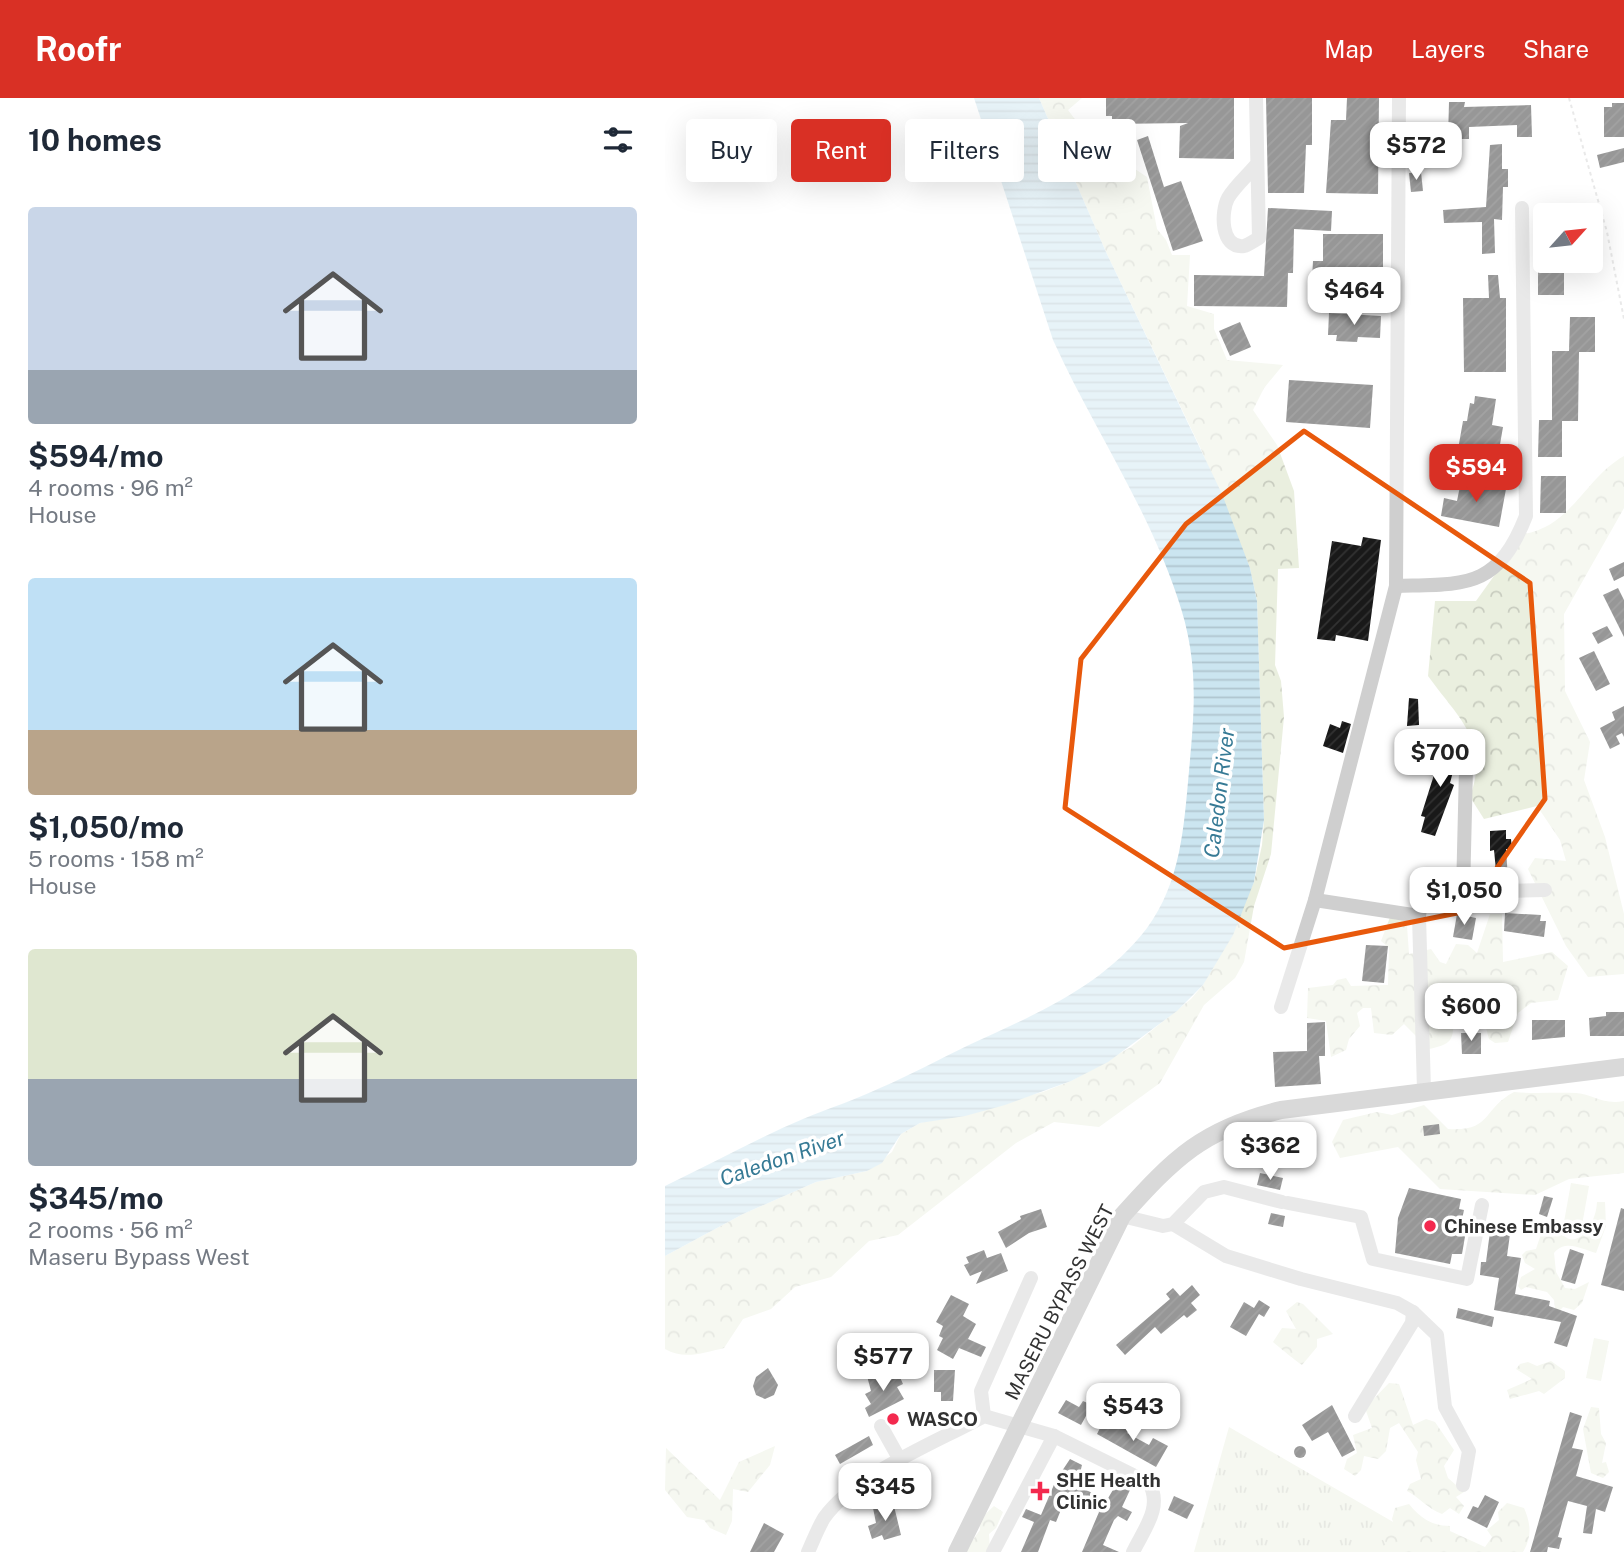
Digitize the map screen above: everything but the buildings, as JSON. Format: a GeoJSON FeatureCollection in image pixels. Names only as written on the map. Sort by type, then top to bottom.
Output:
{"type":"FeatureCollection","features":[{"type":"Feature","properties":{"kind":"main road","name":"MASERU BYPASS WEST"},"geometry":{"type":"LineString","coordinates":[[957,1552],[1122,1216],[1157,1178],[1200,1140],[1242,1120],[1280,1110],[1624,1067]]}},
{"type":"Feature","properties":{"kind":"street"},"geometry":{"type":"LineString","coordinates":[[1256,98],[1258,164],[1259,238],[1244,246],[1233,244],[1226,236],[1223,211],[1229,196],[1258,164]]}},
{"type":"Feature","properties":{"kind":"street"},"geometry":{"type":"LineString","coordinates":[[1281,1007],[1315,900],[1396,586],[1399,98]]}},
{"type":"Feature","properties":{"kind":"street"},"geometry":{"type":"LineString","coordinates":[[1396,586],[1465,584],[1488,572],[1504,556],[1525,516],[1522,208]]}},
{"type":"Feature","properties":{"kind":"street"},"geometry":{"type":"LineString","coordinates":[[1463,893],[1466,768]]}},
{"type":"Feature","properties":{"kind":"street"},"geometry":{"type":"LineString","coordinates":[[1424,1090],[1419,916],[1422,893],[1545,890]]}},
{"type":"Feature","properties":{"kind":"street"},"geometry":{"type":"LineString","coordinates":[[1315,900],[1419,916]]}},
{"type":"Feature","properties":{"kind":"street"},"geometry":{"type":"LineString","coordinates":[[1122,1216],[1163,1226],[1173,1224],[1204,1192],[1224,1187],[1285,1203],[1361,1217],[1373,1259],[1467,1279],[1482,1205]]}},
{"type":"Feature","properties":{"kind":"street"},"geometry":{"type":"LineString","coordinates":[[1173,1224],[1226,1256],[1301,1279],[1397,1303],[1413,1312],[1437,1335],[1445,1407],[1469,1451],[1463,1485]]}},
{"type":"Feature","properties":{"kind":"street"},"geometry":{"type":"LineString","coordinates":[[984,1416],[981,1391],[1031,1278]]}},
{"type":"Feature","properties":{"kind":"street"},"geometry":{"type":"LineString","coordinates":[[1355,1416],[1412,1323],[1413,1312]]}},
{"type":"Feature","properties":{"kind":"street"},"geometry":{"type":"LineString","coordinates":[[808,1552],[824,1518],[846,1494],[900,1460],[984,1416],[1021,1424],[1054,1436],[1149,1483],[1156,1495],[1156,1506],[1133,1552]]}},
{"type":"Feature","properties":{"kind":"street"},"geometry":{"type":"LineString","coordinates":[[881,1426],[900,1460]]}},
{"type":"Feature","properties":{"kind":"street"},"geometry":{"type":"LineString","coordinates":[[993,1552],[1054,1436]]}},
{"type":"Feature","properties":{"kind":"path"},"geometry":{"type":"LineString","coordinates":[[1569,98],[1607,232],[1624,319]]}},
{"type":"Feature","properties":{"kind":"highlighted area"},"geometry":{"type":"Polygon","coordinates":[[[1304,431],[1530,583],[1545,799],[1467,911],[1284,948],[1065,808],[1081,659],[1186,524],[1304,431]]]}},
{"type":"Feature","properties":{"kind":"green space"},"geometry":{"type":"Polygon","coordinates":[[[1039,98],[1082,98],[1068,110],[1075,119],[1048,119],[1039,98]]]}},
{"type":"Feature","properties":{"kind":"green space"},"geometry":{"type":"Polygon","coordinates":[[[1136,170],[1147,177],[1157,229],[1166,240],[1172,255],[1190,255],[1187,306],[1214,314],[1214,329],[1227,360],[1283,365],[1264,388],[1253,410],[1277,445],[1294,491],[1299,568],[1278,569],[1275,665],[1281,681],[1284,717],[1271,854],[1254,906],[1244,962],[1235,978],[1204,1005],[1160,1083],[1099,1127],[1054,1122],[1016,1143],[898,1235],[869,1241],[831,1277],[795,1287],[771,1309],[743,1319],[724,1348],[694,1354],[672,1352],[665,1349],[665,1256],[743,1214],[816,1182],[867,1171],[892,1152],[901,1134],[920,1123],[1043,1092],[1071,1081],[1131,1047],[1191,999],[1203,985],[1254,882],[1264,820],[1257,601],[1250,568],[1200,447],[1106,252],[1076,182],[1136,182],[1136,170]]]}},
{"type":"Feature","properties":{"kind":"green space"},"geometry":{"type":"Polygon","coordinates":[[[1624,456],[1624,508],[1564,614],[1565,691],[1590,742],[1584,780],[1605,837],[1624,914],[1624,974],[1588,977],[1566,946],[1528,869],[1535,858],[1566,861],[1560,840],[1537,806],[1484,819],[1470,797],[1475,777],[1474,745],[1460,718],[1428,676],[1435,601],[1476,601],[1524,534],[1554,522],[1610,465],[1624,456]]]}},
{"type":"Feature","properties":{"kind":"green space"},"geometry":{"type":"Polygon","coordinates":[[[1392,912],[1406,912],[1409,954],[1431,949],[1440,962],[1446,964],[1456,944],[1468,945],[1477,953],[1490,914],[1502,914],[1503,962],[1552,952],[1568,966],[1558,1000],[1531,1003],[1518,1013],[1508,1042],[1495,1043],[1489,1039],[1481,1009],[1466,1004],[1455,1012],[1453,1033],[1449,1041],[1429,1049],[1404,1024],[1392,1035],[1374,1033],[1371,1008],[1363,1008],[1357,1013],[1360,1026],[1349,1039],[1346,1050],[1331,1057],[1326,1021],[1307,1018],[1308,988],[1333,985],[1337,980],[1346,978],[1351,986],[1388,985],[1389,948],[1381,941],[1392,912]]]}},
{"type":"Feature","properties":{"kind":"green space"},"geometry":{"type":"Polygon","coordinates":[[[1514,1092],[1576,1093],[1610,1102],[1624,1101],[1624,1173],[1569,1179],[1535,1195],[1440,1189],[1398,1147],[1340,1158],[1332,1142],[1343,1120],[1377,1112],[1392,1115],[1424,1105],[1448,1129],[1472,1127],[1514,1092]]]}},
{"type":"Feature","properties":{"kind":"green space"},"geometry":{"type":"Polygon","coordinates":[[[1571,1183],[1589,1186],[1582,1225],[1564,1222],[1571,1183]]]}},
{"type":"Feature","properties":{"kind":"green space"},"geometry":{"type":"Polygon","coordinates":[[[1597,1202],[1605,1202],[1606,1226],[1596,1253],[1569,1246],[1554,1253],[1556,1272],[1565,1288],[1575,1289],[1589,1282],[1582,1303],[1574,1310],[1563,1307],[1556,1315],[1554,1300],[1547,1292],[1526,1287],[1521,1290],[1518,1286],[1521,1277],[1535,1269],[1525,1263],[1522,1255],[1526,1251],[1536,1249],[1543,1228],[1550,1220],[1557,1221],[1567,1238],[1580,1237],[1592,1223],[1597,1202]]]}},
{"type":"Feature","properties":{"kind":"green space"},"geometry":{"type":"Polygon","coordinates":[[[1297,1302],[1303,1304],[1333,1334],[1317,1339],[1317,1347],[1302,1365],[1273,1342],[1282,1328],[1296,1329],[1286,1311],[1297,1302]]]}},
{"type":"Feature","properties":{"kind":"green space"},"geometry":{"type":"Polygon","coordinates":[[[1594,1338],[1609,1341],[1601,1381],[1586,1378],[1594,1338]]]}},
{"type":"Feature","properties":{"kind":"green space"},"geometry":{"type":"Polygon","coordinates":[[[1551,1361],[1565,1371],[1565,1378],[1544,1394],[1539,1391],[1510,1399],[1507,1390],[1532,1379],[1516,1369],[1520,1364],[1528,1362],[1537,1366],[1551,1361]]]}},
{"type":"Feature","properties":{"kind":"green space"},"geometry":{"type":"Polygon","coordinates":[[[1389,1383],[1399,1384],[1413,1425],[1426,1419],[1435,1422],[1454,1450],[1444,1466],[1448,1478],[1464,1492],[1456,1497],[1464,1506],[1459,1514],[1450,1508],[1442,1514],[1437,1512],[1407,1491],[1410,1484],[1421,1479],[1416,1460],[1418,1452],[1399,1423],[1390,1428],[1386,1451],[1378,1459],[1364,1456],[1361,1470],[1355,1476],[1344,1469],[1347,1459],[1357,1453],[1353,1435],[1372,1428],[1365,1408],[1389,1383]]]}},
{"type":"Feature","properties":{"kind":"green space"},"geometry":{"type":"Polygon","coordinates":[[[1591,1407],[1599,1408],[1601,1434],[1606,1443],[1602,1463],[1606,1462],[1609,1472],[1603,1478],[1591,1473],[1583,1429],[1591,1407]]]}},
{"type":"Feature","properties":{"kind":"green space"},"geometry":{"type":"Polygon","coordinates":[[[1229,1427],[1445,1552],[1194,1552],[1229,1427]]]}},
{"type":"Feature","properties":{"kind":"green space"},"geometry":{"type":"Polygon","coordinates":[[[775,1446],[770,1465],[748,1492],[733,1489],[732,1521],[726,1535],[710,1528],[704,1520],[687,1517],[665,1490],[666,1448],[720,1500],[739,1462],[775,1446]]]}},
{"type":"Feature","properties":{"kind":"green space"},"geometry":{"type":"Polygon","coordinates":[[[1507,1503],[1524,1508],[1526,1514],[1529,1536],[1523,1552],[1390,1552],[1383,1540],[1385,1533],[1395,1527],[1392,1519],[1395,1508],[1409,1504],[1427,1520],[1450,1526],[1450,1531],[1485,1547],[1492,1537],[1487,1530],[1499,1520],[1498,1512],[1507,1503]]]}},
{"type":"Feature","properties":{"kind":"green space"},"geometry":{"type":"Polygon","coordinates":[[[994,1506],[1003,1512],[996,1528],[989,1534],[990,1552],[964,1552],[980,1530],[979,1520],[994,1506]]]}},
{"type":"Feature","properties":{"kind":"water","name":"Caledon River"},"geometry":{"type":"Polygon","coordinates":[[[974,98],[1039,98],[1048,119],[1038,119],[1038,182],[1076,182],[1106,252],[1222,494],[1250,568],[1257,601],[1264,820],[1254,882],[1233,935],[1203,985],[1177,1011],[1108,1062],[1071,1081],[1005,1105],[965,1116],[920,1123],[901,1134],[882,1163],[867,1171],[816,1182],[743,1214],[665,1256],[665,1186],[785,1127],[903,1078],[1067,997],[1110,967],[1129,949],[1158,910],[1174,873],[1185,812],[1194,704],[1192,662],[1184,619],[1165,563],[1135,498],[1053,340],[1001,182],[1024,182],[1024,119],[981,119],[974,98]]]}},
{"type":"Feature","properties":{"kind":"place","name":"Chinese Embassy"},"geometry":{"type":"Point","coordinates":[1430,1226]}},
{"type":"Feature","properties":{"kind":"place","name":"WASCO"},"geometry":{"type":"Point","coordinates":[893,1419]}},
{"type":"Feature","properties":{"kind":"place","name":"SHE Health Clinic"},"geometry":{"type":"Point","coordinates":[1040,1491]}}]}
